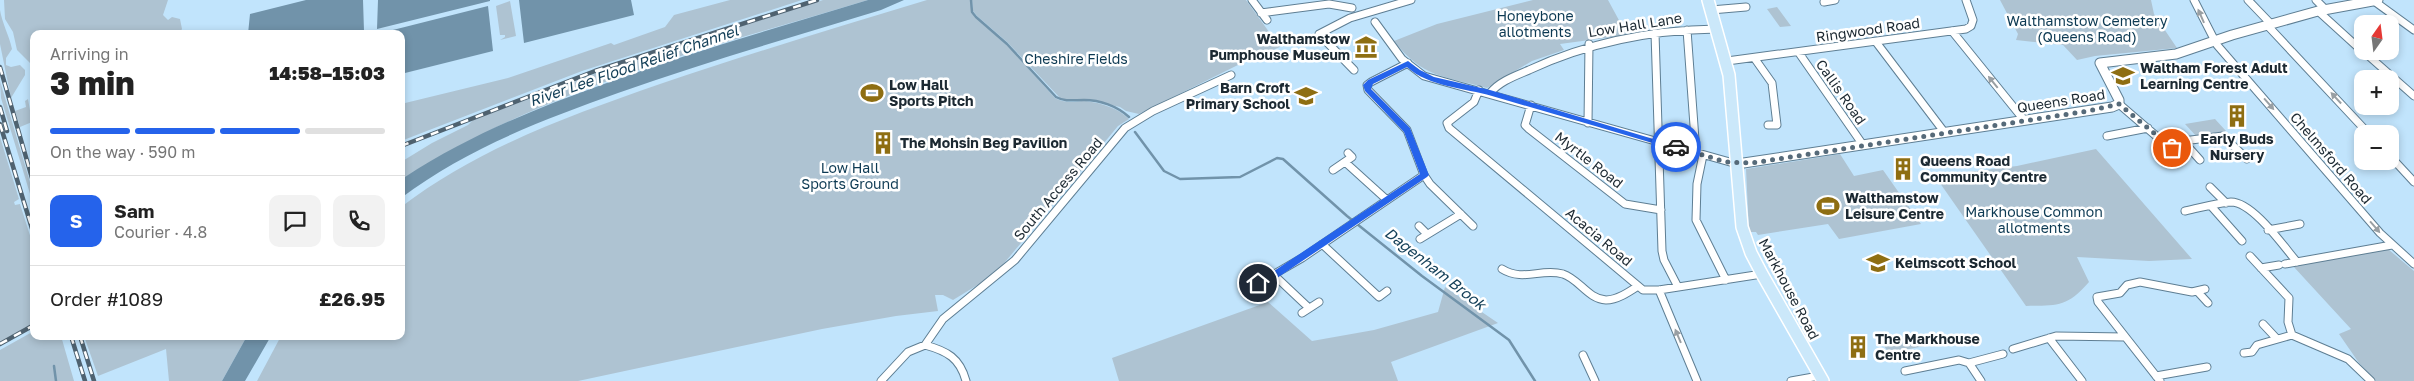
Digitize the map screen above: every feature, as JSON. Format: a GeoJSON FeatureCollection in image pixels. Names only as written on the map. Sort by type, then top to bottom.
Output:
{"type":"FeatureCollection","features":[{"type":"Feature","properties":{"kind":"main road","name":"Markhouse Road"},"geometry":{"type":"LineString","coordinates":[[1710,5],[1727,61],[1742,227],[1751,253],[1821,378]]}},
{"type":"Feature","properties":{"kind":"street"},"geometry":{"type":"LineString","coordinates":[[1252,0],[1267,20]]}},
{"type":"Feature","properties":{"kind":"street"},"geometry":{"type":"LineString","coordinates":[[1354,70],[1319,34],[1367,13],[1410,0]]}},
{"type":"Feature","properties":{"kind":"street"},"geometry":{"type":"LineString","coordinates":[[1824,2],[1834,0]]}},
{"type":"Feature","properties":{"kind":"street","name":"Ringwood Road"},"geometry":{"type":"LineString","coordinates":[[1727,61],[1755,59],[1966,29],[1973,24],[1973,16],[1966,0]]}},
{"type":"Feature","properties":{"kind":"street","name":"Chelmsford Road"},"geometry":{"type":"LineString","coordinates":[[2194,0],[2215,41],[2392,245],[2414,264]]}},
{"type":"Feature","properties":{"kind":"street"},"geometry":{"type":"LineString","coordinates":[[2248,0],[2361,125]]}},
{"type":"Feature","properties":{"kind":"street"},"geometry":{"type":"LineString","coordinates":[[2316,0],[2322,11],[2354,42]]}},
{"type":"Feature","properties":{"kind":"street"},"geometry":{"type":"LineString","coordinates":[[2376,0],[2414,30]]}},
{"type":"Feature","properties":{"kind":"street","name":"Queens Road"},"geometry":{"type":"LineString","coordinates":[[1737,164],[2112,107],[2119,104],[2119,100],[2100,63],[2176,54],[2269,25],[2322,11],[2376,0]]}},
{"type":"Feature","properties":{"kind":"street"},"geometry":{"type":"LineString","coordinates":[[1261,13],[1328,2],[1352,8]]}},
{"type":"Feature","properties":{"kind":"street"},"geometry":{"type":"LineString","coordinates":[[1710,5],[1746,7]]}},
{"type":"Feature","properties":{"kind":"street"},"geometry":{"type":"LineString","coordinates":[[1375,22],[1408,64],[1424,76],[1737,164]]}},
{"type":"Feature","properties":{"kind":"street","name":"Low Hall Lane"},"geometry":{"type":"LineString","coordinates":[[1490,93],[1504,82],[1540,63],[1589,44],[1655,33],[1717,29]]}},
{"type":"Feature","properties":{"kind":"street"},"geometry":{"type":"LineString","coordinates":[[1687,30],[1699,154],[1696,220],[1726,280]]}},
{"type":"Feature","properties":{"kind":"street"},"geometry":{"type":"LineString","coordinates":[[1952,31],[2024,120]]}},
{"type":"Feature","properties":{"kind":"street"},"geometry":{"type":"LineString","coordinates":[[1655,33],[1662,251],[1664,260],[1678,287]]}},
{"type":"Feature","properties":{"kind":"street"},"geometry":{"type":"LineString","coordinates":[[1876,42],[1945,132]]}},
{"type":"Feature","properties":{"kind":"street"},"geometry":{"type":"LineString","coordinates":[[1588,123],[1589,44]]}},
{"type":"Feature","properties":{"kind":"street"},"geometry":{"type":"LineString","coordinates":[[1759,49],[1764,57]]}},
{"type":"Feature","properties":{"kind":"street","name":"Callis Road"},"geometry":{"type":"LineString","coordinates":[[1799,53],[1863,145]]}},
{"type":"Feature","properties":{"kind":"street"},"geometry":{"type":"LineString","coordinates":[[1755,59],[1772,83],[1778,125],[1768,125]]}},
{"type":"Feature","properties":{"kind":"street"},"geometry":{"type":"LineString","coordinates":[[2373,60],[2414,96]]}},
{"type":"Feature","properties":{"kind":"street"},"geometry":{"type":"LineString","coordinates":[[1408,64],[1371,82],[1367,85],[1368,90],[1407,130],[1424,175],[1430,184],[1473,226]]}},
{"type":"Feature","properties":{"kind":"street","name":"South Access Road"},"geometry":{"type":"LineString","coordinates":[[881,381],[908,352],[925,345],[934,328],[953,308],[998,277],[1015,260],[1125,128],[1153,111],[1231,75]]}},
{"type":"Feature","properties":{"kind":"street","name":"Acacia Road"},"geometry":{"type":"LineString","coordinates":[[1479,90],[1474,102],[1450,120],[1447,125],[1638,286],[1648,291],[1659,290],[1762,274]]}},
{"type":"Feature","properties":{"kind":"street"},"geometry":{"type":"LineString","coordinates":[[2119,104],[2176,154]]}},
{"type":"Feature","properties":{"kind":"street","name":"Myrtle Road"},"geometry":{"type":"LineString","coordinates":[[1531,105],[1525,125],[1529,129],[1625,204],[1661,210]]}},
{"type":"Feature","properties":{"kind":"street"},"geometry":{"type":"LineString","coordinates":[[2107,136],[2148,128]]}},
{"type":"Feature","properties":{"kind":"street"},"geometry":{"type":"LineString","coordinates":[[2169,146],[2183,141],[2224,136],[2247,159]]}},
{"type":"Feature","properties":{"kind":"street"},"geometry":{"type":"LineString","coordinates":[[2183,141],[2200,160]]}},
{"type":"Feature","properties":{"kind":"street"},"geometry":{"type":"LineString","coordinates":[[1333,170],[1352,157],[1348,153]]}},
{"type":"Feature","properties":{"kind":"street"},"geometry":{"type":"LineString","coordinates":[[1345,162],[1387,200]]}},
{"type":"Feature","properties":{"kind":"street"},"geometry":{"type":"LineString","coordinates":[[2399,166],[2414,182]]}},
{"type":"Feature","properties":{"kind":"street"},"geometry":{"type":"LineString","coordinates":[[1258,283],[1322,244],[1406,185],[1424,175]]}},
{"type":"Feature","properties":{"kind":"street"},"geometry":{"type":"LineString","coordinates":[[2210,187],[2226,203]]}},
{"type":"Feature","properties":{"kind":"street"},"geometry":{"type":"LineString","coordinates":[[2184,211],[2226,203],[2238,203],[2256,216],[2297,262]]}},
{"type":"Feature","properties":{"kind":"street"},"geometry":{"type":"LineString","coordinates":[[2211,206],[2242,241]]}},
{"type":"Feature","properties":{"kind":"street"},"geometry":{"type":"LineString","coordinates":[[1420,238],[1461,214]]}},
{"type":"Feature","properties":{"kind":"street"},"geometry":{"type":"LineString","coordinates":[[2268,230],[2300,224]]}},
{"type":"Feature","properties":{"kind":"street"},"geometry":{"type":"LineString","coordinates":[[1419,226],[1428,234]]}},
{"type":"Feature","properties":{"kind":"street"},"geometry":{"type":"LineString","coordinates":[[1322,244],[1379,297],[1387,291]]}},
{"type":"Feature","properties":{"kind":"street"},"geometry":{"type":"LineString","coordinates":[[2261,268],[2392,245]]}},
{"type":"Feature","properties":{"kind":"street"},"geometry":{"type":"LineString","coordinates":[[2250,256],[2289,298],[2288,322],[2292,335]]}},
{"type":"Feature","properties":{"kind":"street"},"geometry":{"type":"LineString","coordinates":[[1502,269],[1510,275],[1519,277],[1549,272],[1560,273],[1569,277],[1594,297],[1607,300],[1627,294],[1638,286]]}},
{"type":"Feature","properties":{"kind":"street"},"geometry":{"type":"LineString","coordinates":[[1274,275],[1309,308]]}},
{"type":"Feature","properties":{"kind":"street"},"geometry":{"type":"LineString","coordinates":[[2207,367],[2158,379],[2098,302],[2097,297],[2120,294],[2127,285],[2140,282],[2192,292],[2201,290],[2208,303]]}},
{"type":"Feature","properties":{"kind":"street"},"geometry":{"type":"LineString","coordinates":[[1659,290],[1697,381]]}},
{"type":"Feature","properties":{"kind":"street"},"geometry":{"type":"LineString","coordinates":[[1302,314],[1319,302]]}},
{"type":"Feature","properties":{"kind":"street"},"geometry":{"type":"LineString","coordinates":[[2264,324],[2277,339]]}},
{"type":"Feature","properties":{"kind":"street"},"geometry":{"type":"LineString","coordinates":[[2244,353],[2252,352],[2257,345],[2292,335],[2348,359],[2371,381]]}},
{"type":"Feature","properties":{"kind":"street"},"geometry":{"type":"LineString","coordinates":[[2013,349],[2049,338],[2125,337]]}},
{"type":"Feature","properties":{"kind":"street"},"geometry":{"type":"LineString","coordinates":[[2049,338],[2082,381]]}},
{"type":"Feature","properties":{"kind":"street"},"geometry":{"type":"LineString","coordinates":[[925,345],[956,358],[960,362],[966,381]]}},
{"type":"Feature","properties":{"kind":"street"},"geometry":{"type":"LineString","coordinates":[[1905,371],[1959,360],[1969,363],[2004,354]]}},
{"type":"Feature","properties":{"kind":"street"},"geometry":{"type":"LineString","coordinates":[[1583,355],[1595,381]]}},
{"type":"Feature","properties":{"kind":"street"},"geometry":{"type":"LineString","coordinates":[[1969,363],[1981,381]]}},
{"type":"Feature","properties":{"kind":"street"},"geometry":{"type":"LineString","coordinates":[[1791,381],[1821,378]]}},
{"type":"Feature","properties":{"kind":"green space"},"geometry":{"type":"Polygon","coordinates":[[[4,0],[168,0],[163,15],[168,20],[172,17],[180,19],[182,29],[30,30],[30,63],[17,50],[13,32],[5,19],[4,0]]]}},
{"type":"Feature","properties":{"kind":"green space"},"geometry":{"type":"Polygon","coordinates":[[[730,0],[802,0],[582,71],[405,139],[405,103],[508,78],[611,43],[614,45],[665,27],[674,15],[730,0]]]}},
{"type":"Feature","properties":{"kind":"green space"},"geometry":{"type":"Polygon","coordinates":[[[823,0],[868,0],[688,54],[569,96],[511,120],[455,148],[405,178],[405,160],[432,143],[468,125],[473,120],[610,68],[823,0]]]}},
{"type":"Feature","properties":{"kind":"green space","name":"Low Hall Sports Ground"},"geometry":{"type":"Polygon","coordinates":[[[927,0],[970,0],[974,16],[1010,48],[1055,98],[1066,102],[1086,101],[1103,105],[1115,109],[1129,119],[1118,126],[1001,267],[989,278],[953,300],[943,295],[935,295],[938,311],[822,329],[578,381],[257,381],[279,340],[405,340],[405,204],[431,186],[461,167],[558,121],[760,51],[927,0]]]}},
{"type":"Feature","properties":{"kind":"green space","name":"Cheshire Fields"},"geometry":{"type":"Polygon","coordinates":[[[972,0],[1246,0],[1280,47],[1244,62],[1139,114],[1126,111],[1120,107],[1089,100],[1061,99],[1007,42],[977,16],[973,11],[972,0]]]}},
{"type":"Feature","properties":{"kind":"green space","name":"Honeybone allotments"},"geometry":{"type":"Polygon","coordinates":[[[1533,0],[1608,0],[1627,35],[1560,44],[1564,50],[1532,61],[1487,88],[1446,78],[1425,69],[1405,53],[1394,41],[1437,24],[1533,0]]]}},
{"type":"Feature","properties":{"kind":"green space","name":"Walthamstow Cemetery (Queens Road)"},"geometry":{"type":"Polygon","coordinates":[[[2000,0],[2151,0],[2154,14],[2177,48],[2095,56],[2077,60],[2063,45],[2016,40],[2018,34],[2000,0]]]}},
{"type":"Feature","properties":{"kind":"green space"},"geometry":{"type":"Polygon","coordinates":[[[510,1],[516,36],[500,40],[505,35],[500,35],[496,6],[510,1]]]}},
{"type":"Feature","properties":{"kind":"green space"},"geometry":{"type":"Polygon","coordinates":[[[1777,7],[1791,26],[1780,27],[1767,9],[1777,7]]]}},
{"type":"Feature","properties":{"kind":"green space"},"geometry":{"type":"Polygon","coordinates":[[[0,10],[12,49],[6,58],[6,65],[11,67],[20,65],[25,70],[25,75],[11,98],[0,44],[0,10]]]}},
{"type":"Feature","properties":{"kind":"green space"},"geometry":{"type":"Polygon","coordinates":[[[0,81],[30,182],[30,194],[1,98],[0,81]]]}},
{"type":"Feature","properties":{"kind":"green space"},"geometry":{"type":"Polygon","coordinates":[[[28,99],[30,123],[20,127],[15,111],[26,107],[25,101],[28,99]]]}},
{"type":"Feature","properties":{"kind":"green space"},"geometry":{"type":"Polygon","coordinates":[[[2215,119],[2226,131],[2196,136],[2185,124],[2215,119]]]}},
{"type":"Feature","properties":{"kind":"green space"},"geometry":{"type":"Polygon","coordinates":[[[0,137],[19,199],[14,202],[15,205],[20,204],[30,235],[30,326],[0,342],[0,137]]]}},
{"type":"Feature","properties":{"kind":"green space","name":"Markhouse Common allotments"},"geometry":{"type":"Polygon","coordinates":[[[2096,149],[2192,259],[2149,261],[2077,257],[2089,282],[2074,297],[2054,305],[2026,306],[1935,176],[2017,166],[2096,149]]]}},
{"type":"Feature","properties":{"kind":"green space","name":"Walthamstow Leisure Centre"},"geometry":{"type":"Polygon","coordinates":[[[1840,154],[1854,176],[1883,170],[1921,224],[1839,239],[1828,224],[1758,235],[1756,232],[1749,232],[1746,169],[1840,154]]]}},
{"type":"Feature","properties":{"kind":"green space"},"geometry":{"type":"Polygon","coordinates":[[[2388,249],[2414,271],[2414,381],[2376,381],[2359,363],[2339,334],[2351,329],[2293,266],[2388,249]]]}},
{"type":"Feature","properties":{"kind":"green space"},"geometry":{"type":"Polygon","coordinates":[[[1445,287],[1498,323],[1391,362],[1398,381],[1119,381],[1112,358],[1268,302],[1312,341],[1374,330],[1438,312],[1445,287]]]}},
{"type":"Feature","properties":{"kind":"green space"},"geometry":{"type":"Polygon","coordinates":[[[30,333],[30,340],[62,340],[74,381],[0,381],[0,350],[30,333]]]}},
{"type":"Feature","properties":{"kind":"green space"},"geometry":{"type":"Polygon","coordinates":[[[1924,336],[1930,345],[1889,353],[1882,343],[1924,336]]]}},
{"type":"Feature","properties":{"kind":"green space"},"geometry":{"type":"Polygon","coordinates":[[[85,340],[245,340],[222,381],[169,381],[166,349],[98,376],[85,340]]]}},
{"type":"Feature","properties":{"kind":"shaded area"},"geometry":{"type":"Polygon","coordinates":[[[306,0],[363,0],[364,30],[248,30],[250,14],[306,0]]]}},
{"type":"Feature","properties":{"kind":"shaded area"},"geometry":{"type":"Polygon","coordinates":[[[378,0],[490,0],[490,1],[377,29],[378,0]]]}},
{"type":"Feature","properties":{"kind":"shaded area"},"geometry":{"type":"Polygon","coordinates":[[[519,0],[631,0],[634,15],[524,43],[519,0]]]}},
{"type":"Feature","properties":{"kind":"shaded area"},"geometry":{"type":"Polygon","coordinates":[[[868,0],[904,0],[881,10],[683,71],[561,114],[478,150],[405,195],[405,177],[477,136],[578,93],[736,40],[868,0]]]}},
{"type":"Feature","properties":{"kind":"shaded area"},"geometry":{"type":"Polygon","coordinates":[[[488,6],[493,51],[405,73],[405,30],[393,30],[488,6]]]}},
{"type":"Feature","properties":{"kind":"shaded area"},"geometry":{"type":"Polygon","coordinates":[[[245,340],[269,340],[245,381],[222,381],[245,340]]]}},
{"type":"Feature","properties":{"kind":"waterway","name":"Dagenham Brook"},"geometry":{"type":"LineString","coordinates":[[971,0],[972,12],[976,17],[1007,44],[1056,97],[1066,100],[1102,102],[1129,117]]}},
{"type":"Feature","properties":{"kind":"waterway","name":"Dagenham Brook"},"geometry":{"type":"LineString","coordinates":[[1135,132],[1164,171],[1180,179],[1240,177],[1277,158],[1283,159],[1347,216],[1422,276],[1509,340],[1535,381]]}},
{"type":"Feature","properties":{"kind":"waterway"},"geometry":{"type":"LineString","coordinates":[[54,366],[56,381]]}},
{"type":"Feature","properties":{"kind":"railway"},"geometry":{"type":"LineString","coordinates":[[405,144],[595,71],[817,0]]}},
{"type":"Feature","properties":{"kind":"railway"},"geometry":{"type":"LineString","coordinates":[[0,67],[30,171]]}},
{"type":"Feature","properties":{"kind":"railway"},"geometry":{"type":"LineString","coordinates":[[0,107],[7,131]]}},
{"type":"Feature","properties":{"kind":"railway"},"geometry":{"type":"LineString","coordinates":[[0,124],[30,222]]}},
{"type":"Feature","properties":{"kind":"railway"},"geometry":{"type":"LineString","coordinates":[[0,344],[30,327]]}},
{"type":"Feature","properties":{"kind":"railway"},"geometry":{"type":"LineString","coordinates":[[72,340],[85,381]]}},
{"type":"Feature","properties":{"kind":"railway"},"geometry":{"type":"LineString","coordinates":[[81,340],[94,381]]}},
{"type":"Feature","properties":{"kind":"way so far"},"geometry":{"type":"LineString","coordinates":[[1676,147],[1726,162],[1742,164],[2088,111],[2117,106],[2119,104],[2172,148]]}},
{"type":"Feature","properties":{"kind":"place","name":"Walthamstow Pumphouse Museum"},"geometry":{"type":"Point","coordinates":[1366,47]}},
{"type":"Feature","properties":{"kind":"place","name":"Waltham Forest Adult Learning Centre"},"geometry":{"type":"Point","coordinates":[2123,76]}},
{"type":"Feature","properties":{"kind":"place","name":"Low Hall Sports Pitch"},"geometry":{"type":"Point","coordinates":[872,93]}},
{"type":"Feature","properties":{"kind":"place","name":"Barn Croft Primary School"},"geometry":{"type":"Point","coordinates":[1306,96]}},
{"type":"Feature","properties":{"kind":"place","name":"Early Buds Nursery"},"geometry":{"type":"Point","coordinates":[2237,116]}},
{"type":"Feature","properties":{"kind":"place","name":"The Mohsin Beg Pavilion"},"geometry":{"type":"Point","coordinates":[883,143]}},
{"type":"Feature","properties":{"kind":"place","name":"Queens Road Community Centre"},"geometry":{"type":"Point","coordinates":[1903,169]}},
{"type":"Feature","properties":{"kind":"place","name":"Walthamstow Leisure Centre"},"geometry":{"type":"Point","coordinates":[1828,206]}},
{"type":"Feature","properties":{"kind":"place","name":"Kelmscott School"},"geometry":{"type":"Point","coordinates":[1878,263]}},
{"type":"Feature","properties":{"kind":"place","name":"The Markhouse Centre"},"geometry":{"type":"Point","coordinates":[1858,347]}},
{"type":"Feature","properties":{"kind":"route"},"geometry":{"type":"LineString","coordinates":[[1258,283],[1322,244],[1406,185],[1424,175],[1412,138],[1407,130],[1368,90],[1367,85],[1408,64],[1417,72],[1432,79],[1490,93],[1676,147]]}},
{"type":"Feature","properties":{"kind":"water label","name":"River Lee Flood Relief Channel"},"geometry":{"type":"Point","coordinates":[634,66]}}]}
